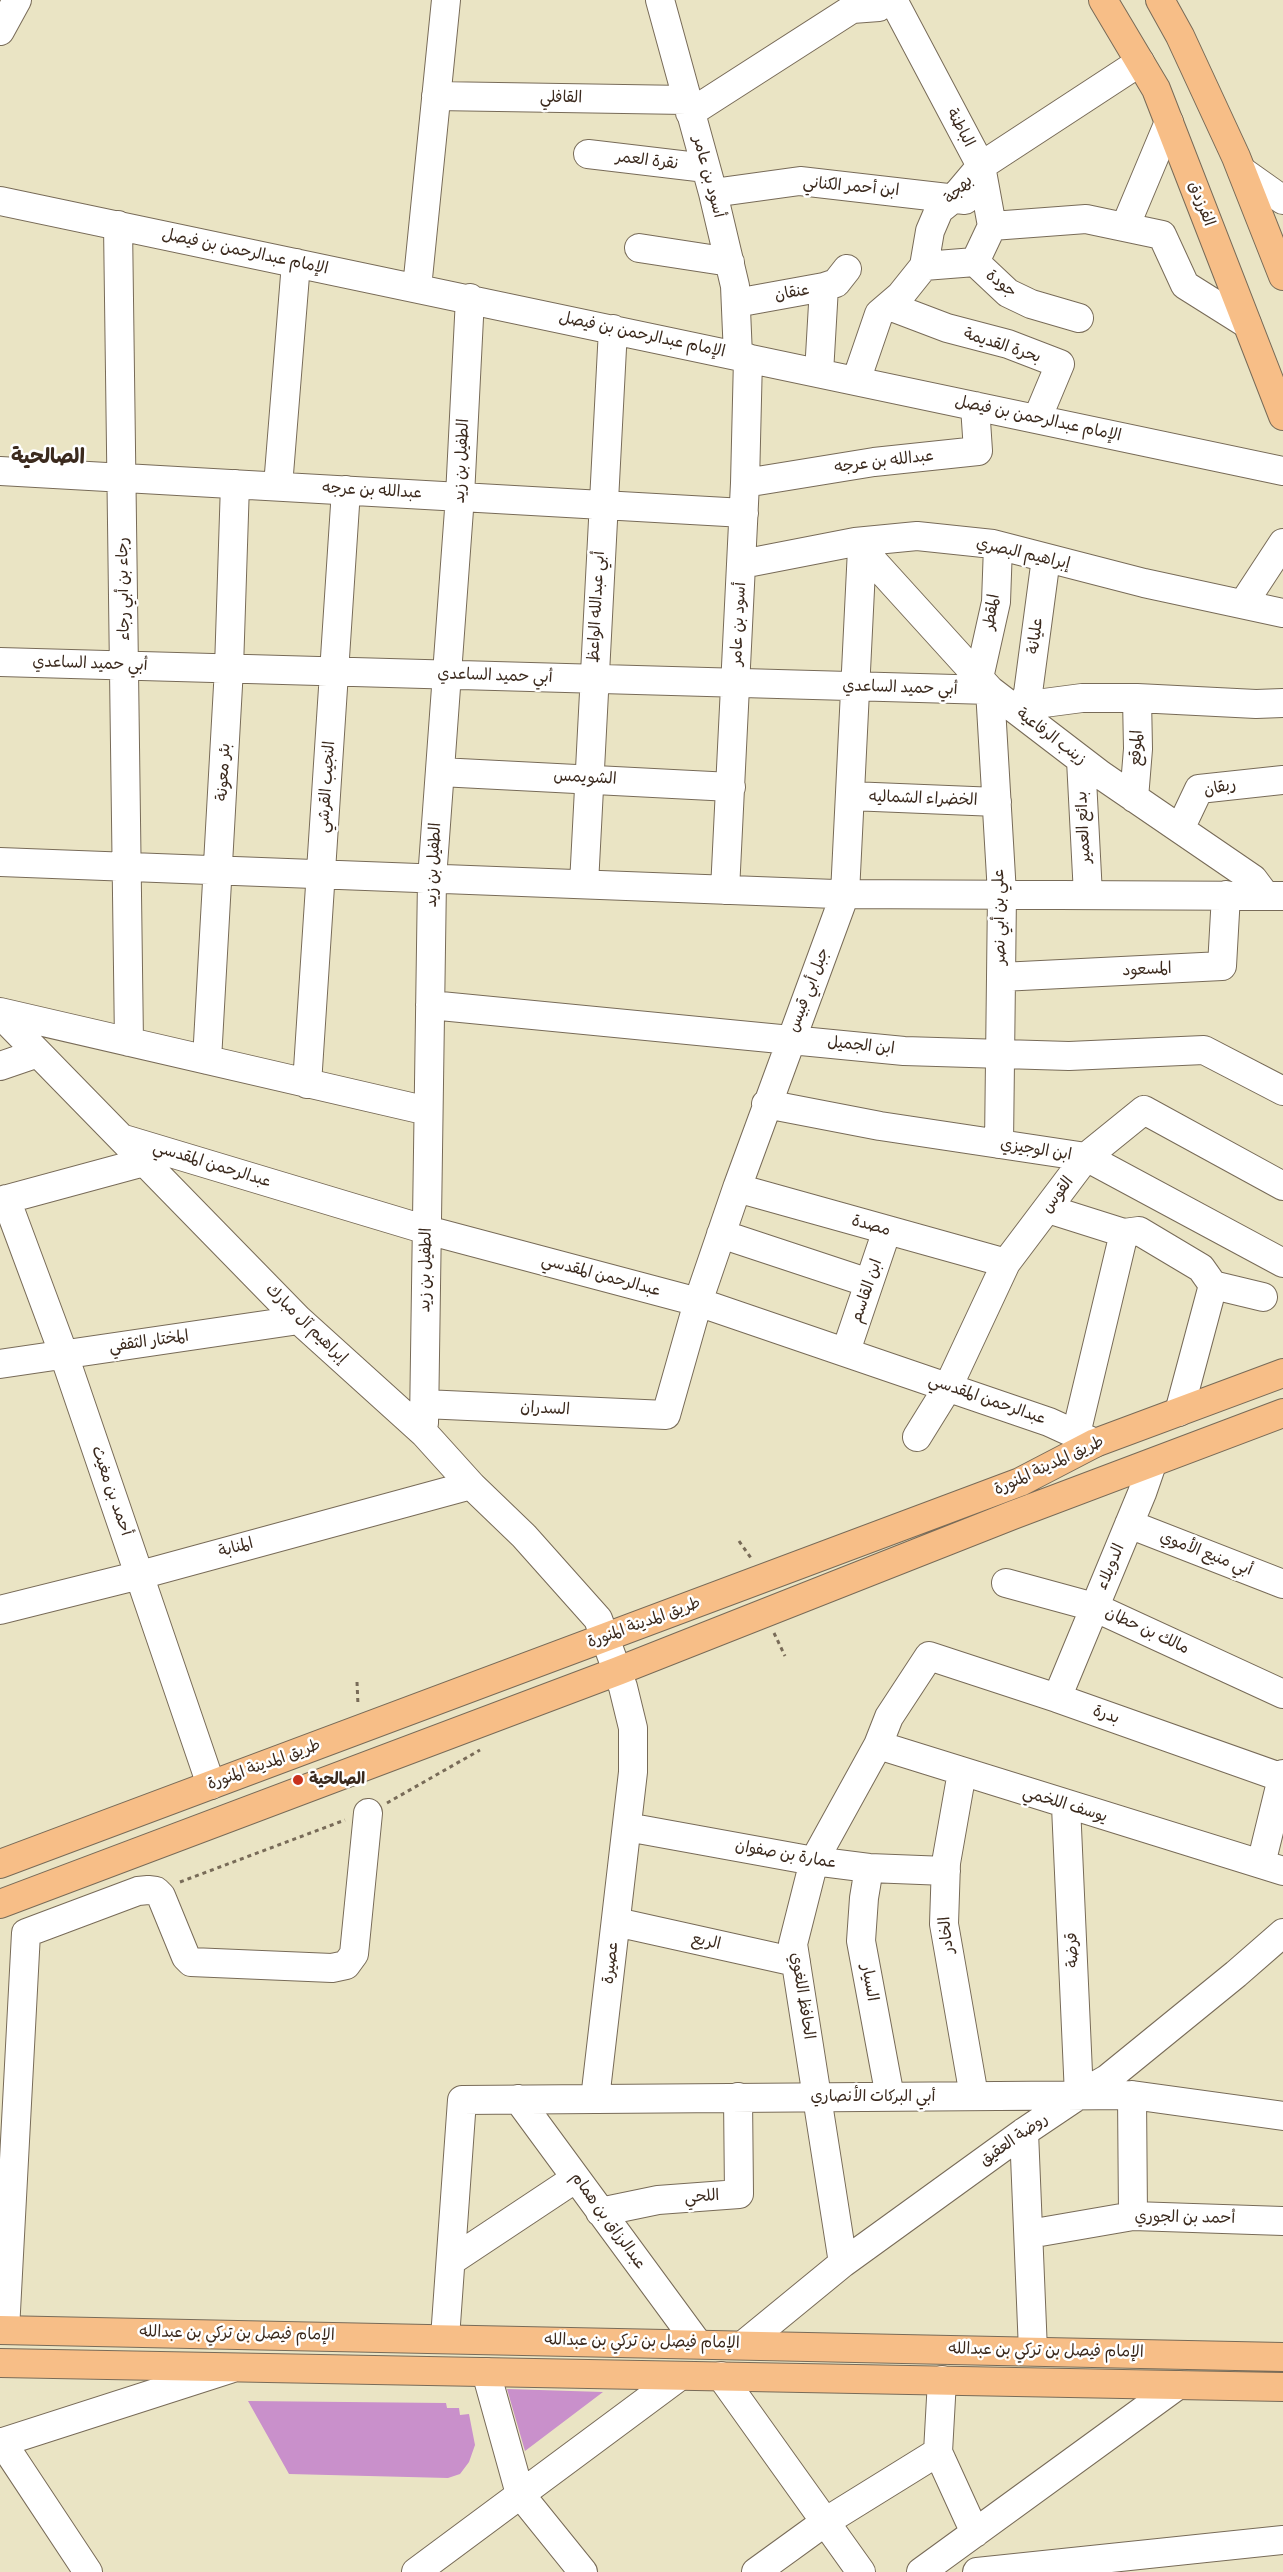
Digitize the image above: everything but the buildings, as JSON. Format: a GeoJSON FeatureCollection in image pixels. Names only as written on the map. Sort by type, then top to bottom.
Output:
{"type":"FeatureCollection","features":[{"type":"Feature","properties":{"kind":"main road","name":"الفرزدق"},"geometry":{"type":"LineString","coordinates":[[1103,0],[1156,89],[1283,416]]}},
{"type":"Feature","properties":{"kind":"main road"},"geometry":{"type":"LineString","coordinates":[[1167,5],[1242,171],[1283,276]]}},
{"type":"Feature","properties":{"kind":"main road","name":"طريق المدينة المنورة"},"geometry":{"type":"LineString","coordinates":[[0,1864],[1020,1482],[1085,1439],[1180,1412],[1283,1373]]}},
{"type":"Feature","properties":{"kind":"main road","name":"طريق المدينة المنورة"},"geometry":{"type":"LineString","coordinates":[[0,1904],[618,1671],[1013,1515],[1283,1413]]}},
{"type":"Feature","properties":{"kind":"main road","name":"الإمام فيصل بن تركي بن عبدالله"},"geometry":{"type":"LineString","coordinates":[[2,2330],[1283,2357]]}},
{"type":"Feature","properties":{"kind":"main road","name":"الإمام فيصل بن تركي بن عبدالله"},"geometry":{"type":"LineString","coordinates":[[0,2363],[1283,2387]]}},
{"type":"Feature","properties":{"kind":"street"},"geometry":{"type":"LineString","coordinates":[[0,31],[17,0]]}},
{"type":"Feature","properties":{"kind":"street"},"geometry":{"type":"LineString","coordinates":[[417,288],[446,0]]}},
{"type":"Feature","properties":{"kind":"street","name":"أسود بن عامر"},"geometry":{"type":"LineString","coordinates":[[660,0],[710,181],[730,262],[735,286],[743,357],[744,513],[725,890]]}},
{"type":"Feature","properties":{"kind":"street"},"geometry":{"type":"LineString","coordinates":[[688,106],[852,9],[881,2]]}},
{"type":"Feature","properties":{"kind":"street","name":"الباطنة"},"geometry":{"type":"LineString","coordinates":[[881,2],[981,166],[990,216]]}},
{"type":"Feature","properties":{"kind":"street","name":"بهجة"},"geometry":{"type":"LineString","coordinates":[[856,381],[880,314],[900,296],[924,266],[930,231],[940,210],[954,198],[981,166],[1140,62]]}},
{"type":"Feature","properties":{"kind":"street","name":"القافلي"},"geometry":{"type":"LineString","coordinates":[[436,96],[688,106]]}},
{"type":"Feature","properties":{"kind":"street"},"geometry":{"type":"LineString","coordinates":[[1125,227],[1169,122]]}},
{"type":"Feature","properties":{"kind":"street","name":"نقرة العمر"},"geometry":{"type":"LineString","coordinates":[[588,154],[710,181]]}},
{"type":"Feature","properties":{"kind":"street"},"geometry":{"type":"LineString","coordinates":[[1242,171],[1283,200]]}},
{"type":"Feature","properties":{"kind":"street","name":"ابن أحمر الكناني"},"geometry":{"type":"LineString","coordinates":[[710,181],[800,181],[954,198],[990,216],[1086,219],[1162,235],[1185,285],[1247,324]]}},
{"type":"Feature","properties":{"kind":"street","name":"الإمام عبدالرحمن بن فيصل"},"geometry":{"type":"LineString","coordinates":[[0,200],[1283,470]]}},
{"type":"Feature","properties":{"kind":"street"},"geometry":{"type":"LineString","coordinates":[[975,262],[990,216]]}},
{"type":"Feature","properties":{"kind":"street","name":"رجاء بن أبي رجاء"},"geometry":{"type":"LineString","coordinates":[[118,225],[123,478],[129,1042]]}},
{"type":"Feature","properties":{"kind":"street"},"geometry":{"type":"LineString","coordinates":[[639,248],[730,262]]}},
{"type":"Feature","properties":{"kind":"street","name":"جودة"},"geometry":{"type":"LineString","coordinates":[[924,266],[975,262],[1008,293],[1031,304],[1079,318]]}},
{"type":"Feature","properties":{"kind":"street"},"geometry":{"type":"LineString","coordinates":[[278,486],[296,263]]}},
{"type":"Feature","properties":{"kind":"street"},"geometry":{"type":"LineString","coordinates":[[824,287],[836,283],[847,269]]}},
{"type":"Feature","properties":{"kind":"street","name":"عنقان"},"geometry":{"type":"LineString","coordinates":[[736,303],[824,287],[819,373]]}},
{"type":"Feature","properties":{"kind":"street","name":"الطفيل بن زيد"},"geometry":{"type":"LineString","coordinates":[[424,1433],[432,879],[460,496],[470,298]]}},
{"type":"Feature","properties":{"kind":"street","name":"بحرة القديمة"},"geometry":{"type":"LineString","coordinates":[[888,306],[947,328],[1008,344],[1060,364],[1037,419]]}},
{"type":"Feature","properties":{"kind":"street","name":"أبي عبدالله الواعظ"},"geometry":{"type":"LineString","coordinates":[[584,884],[593,679],[613,329]]}},
{"type":"Feature","properties":{"kind":"street","name":"عبدالله بن عرجه"},"geometry":{"type":"LineString","coordinates":[[745,483],[874,462],[978,452],[975,406]]}},
{"type":"Feature","properties":{"kind":"street","name":"عبدالله بن عرجه"},"geometry":{"type":"LineString","coordinates":[[0,471],[744,513]]}},
{"type":"Feature","properties":{"kind":"street","name":"بئر معونة"},"geometry":{"type":"LineString","coordinates":[[207,1060],[229,668],[235,484]]}},
{"type":"Feature","properties":{"kind":"street","name":"النجيب القرشي"},"geometry":{"type":"LineString","coordinates":[[307,1084],[346,490]]}},
{"type":"Feature","properties":{"kind":"street","name":"إبراهيم البصري"},"geometry":{"type":"LineString","coordinates":[[742,564],[855,542],[917,536],[998,546],[1144,583],[1283,612]]}},
{"type":"Feature","properties":{"kind":"street"},"geometry":{"type":"LineString","coordinates":[[1244,604],[1283,543]]}},
{"type":"Feature","properties":{"kind":"street","name":"المقطر"},"geometry":{"type":"LineString","coordinates":[[984,684],[996,602],[998,546]]}},
{"type":"Feature","properties":{"kind":"street","name":"زينب الرفاعية"},"geometry":{"type":"LineString","coordinates":[[862,549],[984,684],[1081,760],[1253,878],[1274,896]]}},
{"type":"Feature","properties":{"kind":"street","name":"جبل أبي قبيس"},"geometry":{"type":"LineString","coordinates":[[666,1415],[698,1302],[721,1234],[766,1104],[845,894],[862,549]]}},
{"type":"Feature","properties":{"kind":"street","name":"عليانة"},"geometry":{"type":"LineString","coordinates":[[1018,712],[1028,693],[1046,558]]}},
{"type":"Feature","properties":{"kind":"street","name":"أبي حميد الساعدي"},"geometry":{"type":"LineString","coordinates":[[0,662],[855,686],[984,684]]}},
{"type":"Feature","properties":{"kind":"street","name":"علي بن أبي نصر"},"geometry":{"type":"LineString","coordinates":[[984,684],[997,802],[1002,894],[999,1144]]}},
{"type":"Feature","properties":{"kind":"street"},"geometry":{"type":"LineString","coordinates":[[1018,712],[1054,702],[1082,698],[1137,698],[1256,704],[1283,702]]}},
{"type":"Feature","properties":{"kind":"street","name":"الموقع"},"geometry":{"type":"LineString","coordinates":[[1134,798],[1138,748],[1137,698]]}},
{"type":"Feature","properties":{"kind":"street","name":"بدائع العمير"},"geometry":{"type":"LineString","coordinates":[[1081,760],[1088,895]]}},
{"type":"Feature","properties":{"kind":"street","name":"الشويمس"},"geometry":{"type":"LineString","coordinates":[[440,772],[589,778],[731,787]]}},
{"type":"Feature","properties":{"kind":"street","name":"ربقان"},"geometry":{"type":"LineString","coordinates":[[1180,829],[1199,789],[1283,780]]}},
{"type":"Feature","properties":{"kind":"street","name":"الخضراء الشماليه"},"geometry":{"type":"LineString","coordinates":[[850,796],[997,802]]}},
{"type":"Feature","properties":{"kind":"street"},"geometry":{"type":"LineString","coordinates":[[0,862],[845,894],[1274,896]]}},
{"type":"Feature","properties":{"kind":"street","name":"المسعود"},"geometry":{"type":"LineString","coordinates":[[1001,976],[1222,966],[1226,895]]}},
{"type":"Feature","properties":{"kind":"street","name":"ابن الجميل"},"geometry":{"type":"LineString","coordinates":[[430,1005],[791,1038],[904,1051],[1070,1056],[1204,1050],[1283,1091]]}},
{"type":"Feature","properties":{"kind":"street"},"geometry":{"type":"LineString","coordinates":[[0,1013],[428,1111]]}},
{"type":"Feature","properties":{"kind":"street","name":"إبراهيم آل مبارك"},"geometry":{"type":"LineString","coordinates":[[0,1013],[299,1320],[424,1433],[472,1485],[524,1536],[598,1619],[618,1671]]}},
{"type":"Feature","properties":{"kind":"street"},"geometry":{"type":"LineString","coordinates":[[0,1066],[38,1053]]}},
{"type":"Feature","properties":{"kind":"street","name":"ابن الوجيزي"},"geometry":{"type":"LineString","coordinates":[[766,1104],[880,1126],[1086,1158],[1283,1263]]}},
{"type":"Feature","properties":{"kind":"street","name":"القوس"},"geometry":{"type":"LineString","coordinates":[[917,1437],[948,1387],[1006,1263],[1086,1158],[1144,1110],[1283,1186]]}},
{"type":"Feature","properties":{"kind":"street","name":"عبدالرحمن المقدسي"},"geometry":{"type":"LineString","coordinates":[[121,1138],[427,1230],[698,1302],[846,1351],[1049,1422],[1085,1439]]}},
{"type":"Feature","properties":{"kind":"street","name":"عبدالرحمن المقدسي"},"geometry":{"type":"LineString","coordinates":[[3,1200],[144,1162]]}},
{"type":"Feature","properties":{"kind":"street","name":"مصدة"},"geometry":{"type":"LineString","coordinates":[[737,1188],[1006,1263]]}},
{"type":"Feature","properties":{"kind":"street","name":"أحمد بن مغيث"},"geometry":{"type":"LineString","coordinates":[[3,1200],[64,1354],[211,1785]]}},
{"type":"Feature","properties":{"kind":"street"},"geometry":{"type":"LineString","coordinates":[[1048,1208],[1124,1233],[1139,1231],[1201,1268],[1213,1286],[1263,1297]]}},
{"type":"Feature","properties":{"kind":"street","name":"ابن القاسم"},"geometry":{"type":"LineString","coordinates":[[846,1351],[887,1230]]}},
{"type":"Feature","properties":{"kind":"street"},"geometry":{"type":"LineString","coordinates":[[1085,1439],[1124,1233]]}},
{"type":"Feature","properties":{"kind":"street"},"geometry":{"type":"LineString","coordinates":[[721,1234],[869,1283]]}},
{"type":"Feature","properties":{"kind":"street"},"geometry":{"type":"LineString","coordinates":[[1180,1412],[1213,1286]]}},
{"type":"Feature","properties":{"kind":"street","name":"المختار الثقفي"},"geometry":{"type":"LineString","coordinates":[[0,1364],[299,1320]]}},
{"type":"Feature","properties":{"kind":"street","name":"السدران"},"geometry":{"type":"LineString","coordinates":[[424,1404],[666,1415]]}},
{"type":"Feature","properties":{"kind":"street","name":"الدويلاء"},"geometry":{"type":"LineString","coordinates":[[1056,1698],[1152,1464]]}},
{"type":"Feature","properties":{"kind":"street","name":"المنابة"},"geometry":{"type":"LineString","coordinates":[[0,1610],[140,1575],[472,1485]]}},
{"type":"Feature","properties":{"kind":"street","name":"أبي منيع الأموي"},"geometry":{"type":"LineString","coordinates":[[1129,1524],[1283,1584]]}},
{"type":"Feature","properties":{"kind":"street","name":"مالك بن حطان"},"geometry":{"type":"LineString","coordinates":[[1006,1583],[1094,1606],[1283,1694]]}},
{"type":"Feature","properties":{"kind":"street","name":"بدرة"},"geometry":{"type":"LineString","coordinates":[[878,1745],[889,1717],[929,1656],[1283,1777]]}},
{"type":"Feature","properties":{"kind":"street","name":"عصيرة"},"geometry":{"type":"LineString","coordinates":[[595,2098],[633,1772],[633,1728],[618,1671]]}},
{"type":"Feature","properties":{"kind":"street","name":"يوسف اللخمي"},"geometry":{"type":"LineString","coordinates":[[878,1745],[1066,1806],[1272,1868]]}},
{"type":"Feature","properties":{"kind":"street","name":"الحافظ اللغوي"},"geometry":{"type":"LineString","coordinates":[[843,2263],[793,1944],[814,1861],[878,1745]]}},
{"type":"Feature","properties":{"kind":"street","name":"الخادر"},"geometry":{"type":"LineString","coordinates":[[962,1772],[946,1871],[944,1924],[974,2096]]}},
{"type":"Feature","properties":{"kind":"street"},"geometry":{"type":"LineString","coordinates":[[1272,1868],[1283,1777]]}},
{"type":"Feature","properties":{"kind":"street","name":"قرضة"},"geometry":{"type":"LineString","coordinates":[[1066,1806],[1079,2095]]}},
{"type":"Feature","properties":{"kind":"street"},"geometry":{"type":"LineString","coordinates":[[2,2330],[26,1933],[138,1891],[156,1891],[161,1896],[186,1957],[191,1962],[332,1968],[346,1965],[354,1954],[368,1814]]}},
{"type":"Feature","properties":{"kind":"street","name":"عمارة بن صفوان"},"geometry":{"type":"LineString","coordinates":[[627,1827],[814,1861],[869,1868],[946,1871]]}},
{"type":"Feature","properties":{"kind":"street","name":"السيار"},"geometry":{"type":"LineString","coordinates":[[869,1868],[864,1898],[861,1941],[890,2096]]}},
{"type":"Feature","properties":{"kind":"street","name":"الريع"},"geometry":{"type":"LineString","coordinates":[[616,1922],[796,1962]]}},
{"type":"Feature","properties":{"kind":"street","name":"روضة العقيق"},"geometry":{"type":"LineString","coordinates":[[743,2345],[843,2263],[1024,2132],[1079,2095],[1108,2079],[1283,1933]]}},
{"type":"Feature","properties":{"kind":"street"},"geometry":{"type":"LineString","coordinates":[[1132,2095],[1133,2216]]}},
{"type":"Feature","properties":{"kind":"street","name":"أبي البركات الأنصاري"},"geometry":{"type":"LineString","coordinates":[[451,2261],[462,2100],[1132,2095],[1283,2116]]}},
{"type":"Feature","properties":{"kind":"street","name":"اللحي"},"geometry":{"type":"LineString","coordinates":[[600,2212],[658,2200],[738,2194],[738,2097]]}},
{"type":"Feature","properties":{"kind":"street","name":"عبدالرزاق بن همام"},"geometry":{"type":"LineString","coordinates":[[518,2099],[698,2344]]}},
{"type":"Feature","properties":{"kind":"street"},"geometry":{"type":"LineString","coordinates":[[1024,2132],[1033,2351]]}},
{"type":"Feature","properties":{"kind":"street"},"geometry":{"type":"LineString","coordinates":[[446,2338],[451,2261],[576,2178]]}},
{"type":"Feature","properties":{"kind":"street","name":"أحمد بن الجوري"},"geometry":{"type":"LineString","coordinates":[[1029,2234],[1133,2216],[1283,2221]]}},
{"type":"Feature","properties":{"kind":"street"},"geometry":{"type":"LineString","coordinates":[[88,2572],[1,2443],[236,2367]]}},
{"type":"Feature","properties":{"kind":"street"},"geometry":{"type":"LineString","coordinates":[[486,2372],[520,2494],[583,2572]]}},
{"type":"Feature","properties":{"kind":"street"},"geometry":{"type":"LineString","coordinates":[[416,2572],[680,2376]]}},
{"type":"Feature","properties":{"kind":"street"},"geometry":{"type":"LineString","coordinates":[[721,2376],[861,2572]]}},
{"type":"Feature","properties":{"kind":"street"},"geometry":{"type":"LineString","coordinates":[[942,2380],[938,2452],[975,2533]]}},
{"type":"Feature","properties":{"kind":"street"},"geometry":{"type":"LineString","coordinates":[[921,2572],[1178,2385]]}},
{"type":"Feature","properties":{"kind":"street"},"geometry":{"type":"LineString","coordinates":[[756,2572],[825,2522],[938,2452]]}},
{"type":"Feature","properties":{"kind":"street"},"geometry":{"type":"LineString","coordinates":[[977,2572],[1283,2540]]}},
{"type":"Feature","properties":{"kind":"path"},"geometry":{"type":"LineString","coordinates":[[156,1891],[368,1814],[488,1746]]}},
{"type":"Feature","properties":{"kind":"place","name":"الصالحية"},"geometry":{"type":"Point","coordinates":[298,1780]}},
{"type":"Feature","properties":{"kind":"district","name":"الصالحية"},"geometry":{"type":"Point","coordinates":[48,458]}}]}
